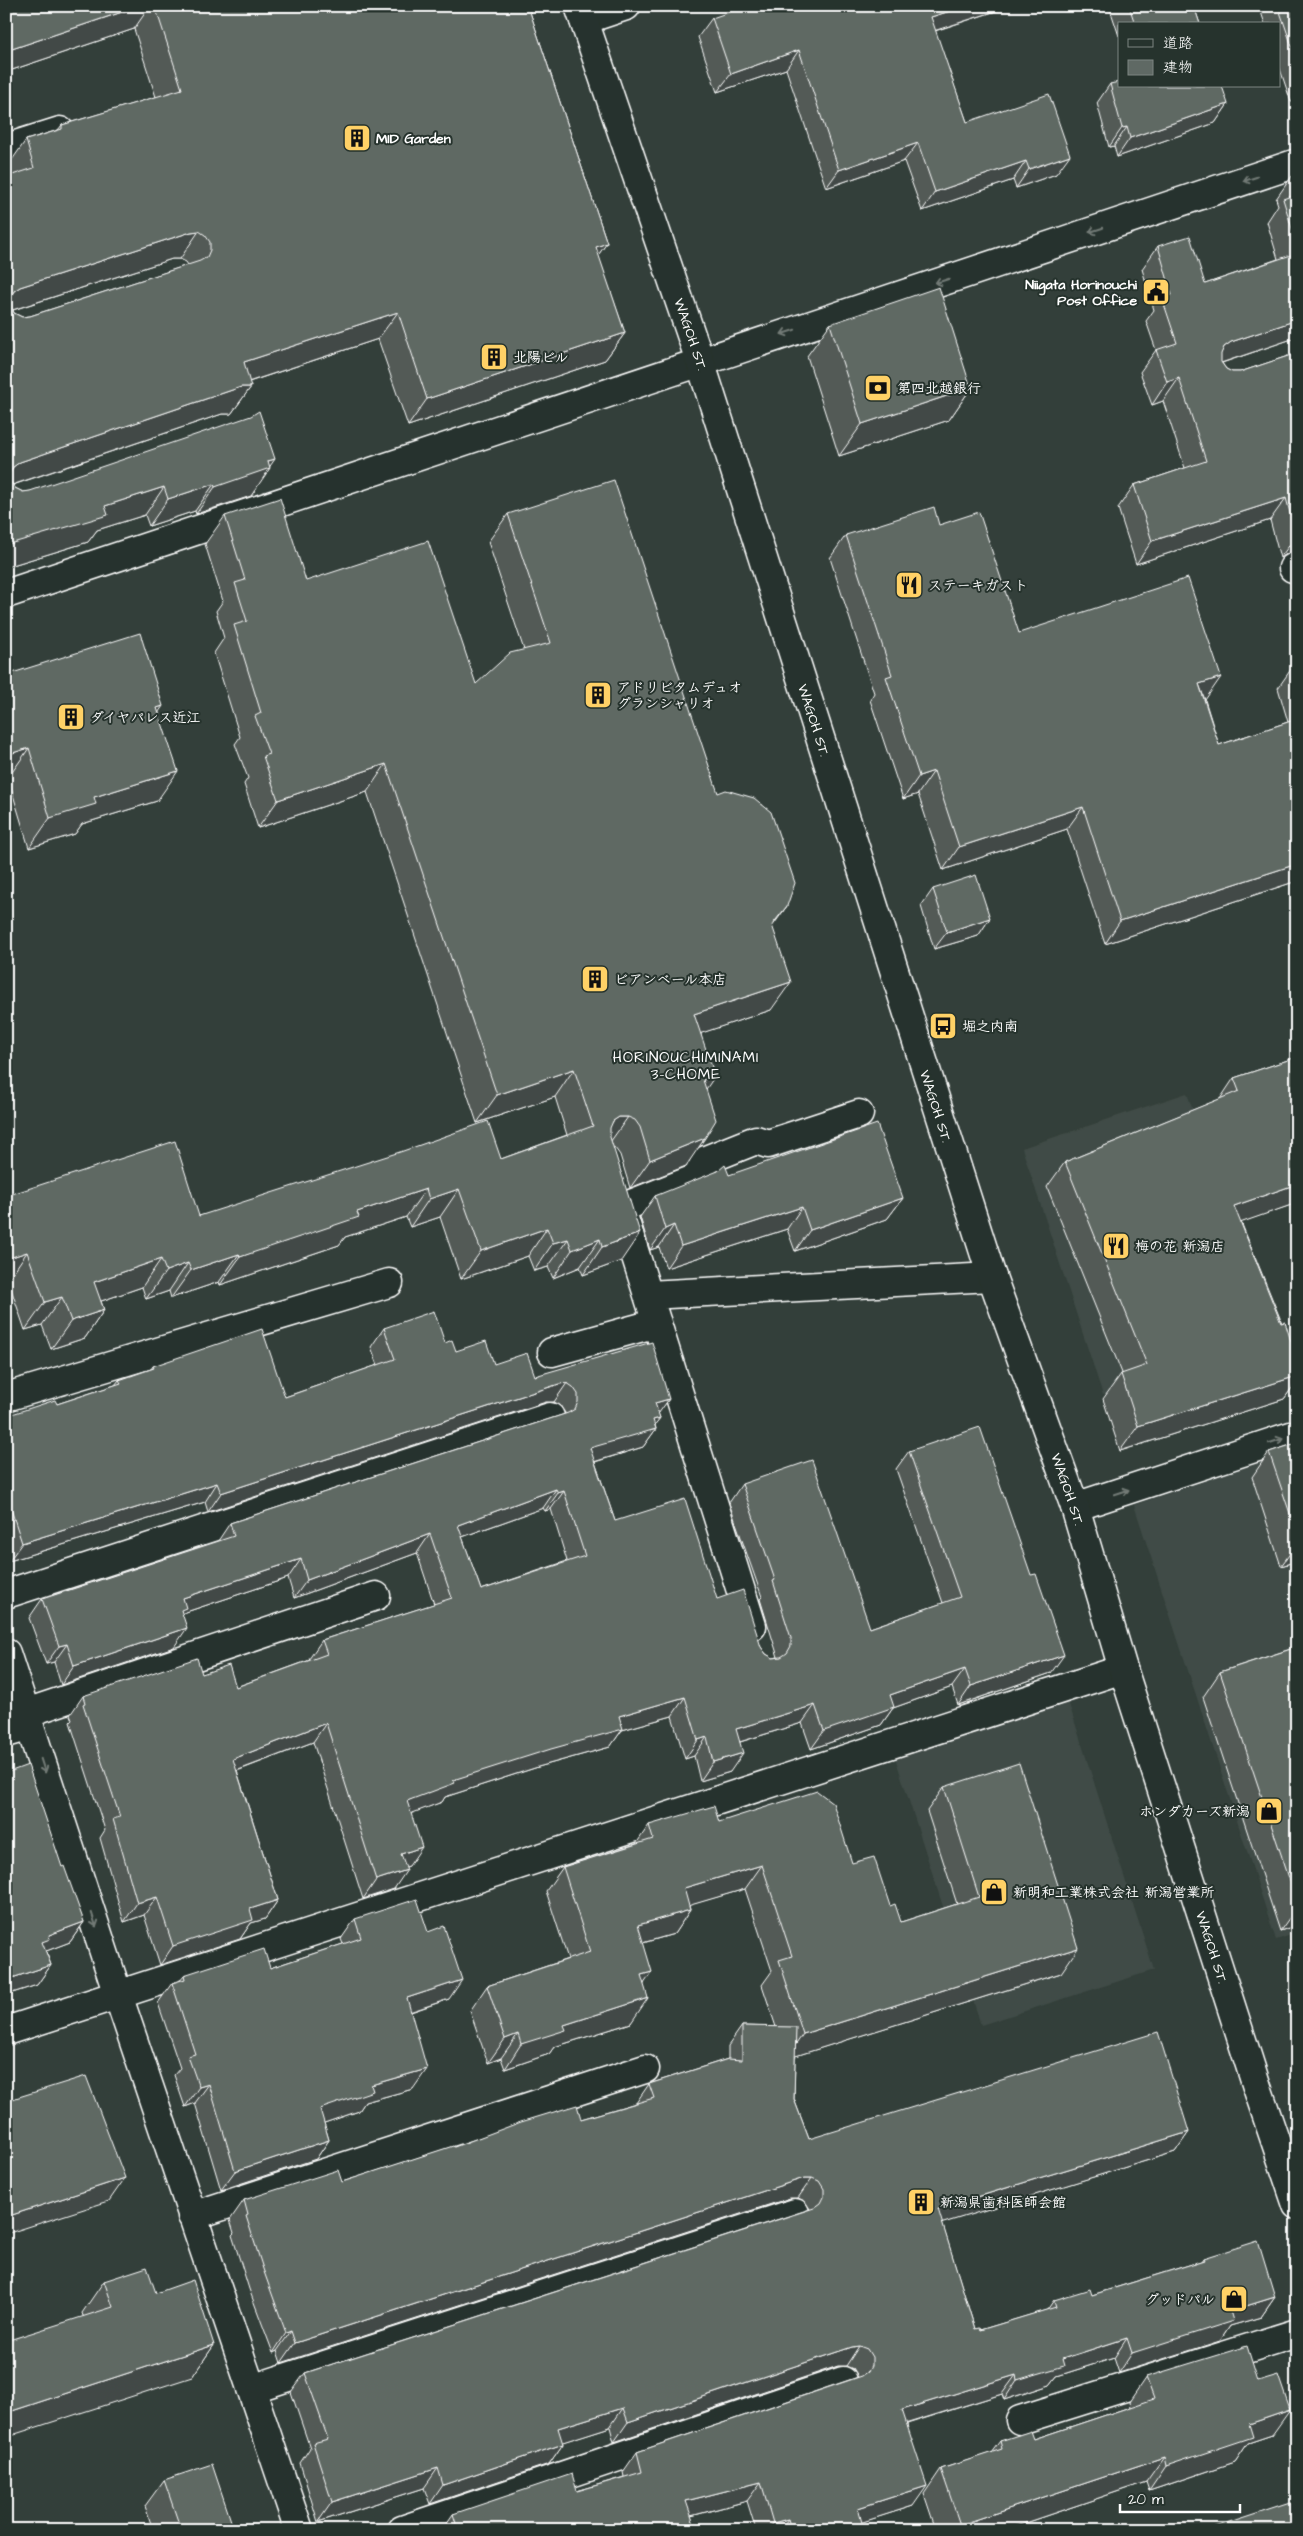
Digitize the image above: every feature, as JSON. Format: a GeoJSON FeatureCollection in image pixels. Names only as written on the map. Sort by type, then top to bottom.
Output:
{"type":"FeatureCollection","features":[{"type":"Feature","properties":{"kind":"street"},"geometry":{"type":"LineString","coordinates":[[582,13],[626,6]]}},
{"type":"Feature","properties":{"kind":"street","name":"WAGOH ST."},"geometry":{"type":"LineString","coordinates":[[582,13],[700,361],[992,1278],[1076,1507],[1123,1669],[1257,2087],[1297,2204]]}},
{"type":"Feature","properties":{"kind":"street"},"geometry":{"type":"LineString","coordinates":[[6,148],[86,123]]}},
{"type":"Feature","properties":{"kind":"street"},"geometry":{"type":"LineString","coordinates":[[6,594],[1297,163]]}},
{"type":"Feature","properties":{"kind":"street"},"geometry":{"type":"LineString","coordinates":[[760,1651],[617,1196],[697,1178],[706,1160],[756,1140],[768,1144],[860,1114]]}},
{"type":"Feature","properties":{"kind":"street"},"geometry":{"type":"LineString","coordinates":[[648,1295],[992,1278]]}},
{"type":"Feature","properties":{"kind":"street"},"geometry":{"type":"LineString","coordinates":[[6,1397],[389,1283]]}},
{"type":"Feature","properties":{"kind":"street"},"geometry":{"type":"LineString","coordinates":[[552,1352],[657,1323]]}},
{"type":"Feature","properties":{"kind":"street"},"geometry":{"type":"LineString","coordinates":[[6,1594],[550,1417]]}},
{"type":"Feature","properties":{"kind":"street"},"geometry":{"type":"LineString","coordinates":[[1076,1507],[1297,1434]]}},
{"type":"Feature","properties":{"kind":"street"},"geometry":{"type":"LineString","coordinates":[[21,1724],[376,1596]]}},
{"type":"Feature","properties":{"kind":"street"},"geometry":{"type":"LineString","coordinates":[[6,1653],[21,1724],[118,1995],[299,2530]]}},
{"type":"Feature","properties":{"kind":"street"},"geometry":{"type":"LineString","coordinates":[[6,2031],[1123,1669]]}},
{"type":"Feature","properties":{"kind":"street"},"geometry":{"type":"LineString","coordinates":[[192,2216],[644,2069]]}},
{"type":"Feature","properties":{"kind":"street"},"geometry":{"type":"LineString","coordinates":[[251,2389],[795,2213]]}},
{"type":"Feature","properties":{"kind":"street"},"geometry":{"type":"LineString","coordinates":[[1020,2420],[1297,2333]]}},
{"type":"Feature","properties":{"kind":"street"},"geometry":{"type":"LineString","coordinates":[[402,2530],[843,2381]]}},
{"type":"Feature","properties":{"kind":"shaded area"},"geometry":{"type":"Polygon","coordinates":[[[1187,1093],[1269,1340],[1103,1395],[1022,1148],[1187,1093]]]}},
{"type":"Feature","properties":{"kind":"shaded area"},"geometry":{"type":"Polygon","coordinates":[[[1297,1450],[1297,1933],[1276,1940],[1134,1505],[1297,1450]]]}},
{"type":"Feature","properties":{"kind":"shaded area"},"geometry":{"type":"Polygon","coordinates":[[[1068,1701],[1154,1970],[981,2025],[895,1757],[1068,1701]]]}},
{"type":"Feature","properties":{"kind":"building"},"geometry":{"type":"Polygon","coordinates":[[[6,6],[140,6],[6,51],[6,6]]]}},
{"type":"Feature","properties":{"kind":"building"},"geometry":{"type":"Polygon","coordinates":[[[155,6],[528,6],[607,243],[596,247],[625,333],[427,399],[398,312],[244,362],[251,387],[241,387],[20,462],[13,467],[10,481],[15,488],[23,492],[30,491],[251,416],[259,411],[275,459],[268,461],[270,468],[215,487],[214,484],[168,499],[164,487],[105,506],[108,515],[6,545],[6,177],[34,168],[26,140],[62,129],[62,125],[182,89],[155,6]],[[199,231],[191,232],[20,287],[14,291],[10,298],[11,307],[14,313],[22,317],[30,316],[200,261],[207,257],[210,250],[210,242],[199,231]]]}},
{"type":"Feature","properties":{"kind":"building"},"geometry":{"type":"Polygon","coordinates":[[[747,6],[966,6],[931,17],[967,122],[1049,94],[1070,155],[1029,169],[1026,161],[935,192],[918,143],[839,170],[799,50],[731,74],[712,18],[747,6]]]}},
{"type":"Feature","properties":{"kind":"building"},"geometry":{"type":"Polygon","coordinates":[[[1129,6],[1194,6],[1199,22],[1134,22],[1129,6]]]}},
{"type":"Feature","properties":{"kind":"building"},"geometry":{"type":"Polygon","coordinates":[[[1278,6],[1297,6],[1297,61],[1278,6]]]}},
{"type":"Feature","properties":{"kind":"building"},"geometry":{"type":"Polygon","coordinates":[[[1118,82],[1118,88],[1223,88],[1228,104],[1130,138],[1127,127],[1122,128],[1110,84],[1118,82]]]}},
{"type":"Feature","properties":{"kind":"building"},"geometry":{"type":"Polygon","coordinates":[[[1297,175],[1297,192],[1292,176],[1297,175]]]}},
{"type":"Feature","properties":{"kind":"building"},"geometry":{"type":"Polygon","coordinates":[[[1297,194],[1297,245],[1283,199],[1297,194]]]}},
{"type":"Feature","properties":{"kind":"building"},"geometry":{"type":"Polygon","coordinates":[[[1190,236],[1205,284],[1297,253],[1297,320],[1231,342],[1224,347],[1221,354],[1221,362],[1226,369],[1232,372],[1240,372],[1297,353],[1296,535],[1286,498],[1152,541],[1134,485],[1206,461],[1179,378],[1167,382],[1156,350],[1177,343],[1162,298],[1172,295],[1158,246],[1190,236]]]}},
{"type":"Feature","properties":{"kind":"building"},"geometry":{"type":"Polygon","coordinates":[[[939,287],[971,388],[862,424],[830,324],[939,287]]]}},
{"type":"Feature","properties":{"kind":"building"},"geometry":{"type":"Polygon","coordinates":[[[614,480],[718,793],[726,790],[754,798],[771,812],[795,883],[787,906],[772,925],[791,982],[694,1014],[715,1076],[703,1080],[716,1120],[705,1138],[650,1160],[640,1127],[635,1120],[628,1117],[619,1117],[613,1121],[610,1128],[610,1137],[640,1233],[602,1247],[600,1239],[572,1250],[568,1239],[553,1243],[547,1228],[481,1251],[459,1189],[429,1199],[426,1189],[357,1212],[359,1217],[240,1257],[239,1254],[191,1270],[188,1263],[166,1271],[161,1259],[94,1282],[104,1310],[71,1321],[62,1297],[45,1302],[27,1252],[6,1259],[6,1196],[175,1141],[199,1216],[403,1151],[488,1121],[501,1159],[593,1126],[574,1069],[497,1095],[386,764],[278,800],[263,756],[269,754],[255,716],[261,713],[234,625],[247,621],[235,583],[245,580],[225,516],[280,498],[306,581],[428,541],[476,684],[510,653],[551,643],[508,514],[614,480]]]}},
{"type":"Feature","properties":{"kind":"building"},"geometry":{"type":"Polygon","coordinates":[[[934,507],[939,525],[979,512],[1019,633],[1188,578],[1221,677],[1199,684],[1219,745],[1297,719],[1297,864],[1120,921],[1083,807],[959,847],[934,771],[919,776],[886,677],[892,675],[846,535],[934,507]]]}},
{"type":"Feature","properties":{"kind":"building"},"geometry":{"type":"Polygon","coordinates":[[[140,633],[163,706],[157,708],[178,771],[94,797],[96,804],[50,818],[29,748],[6,755],[6,675],[140,633]]]}},
{"type":"Feature","properties":{"kind":"building"},"geometry":{"type":"Polygon","coordinates":[[[976,875],[990,918],[947,932],[933,889],[976,875]]]}},
{"type":"Feature","properties":{"kind":"building"},"geometry":{"type":"Polygon","coordinates":[[[1297,1057],[1297,1184],[1234,1206],[1281,1323],[1285,1322],[1297,1360],[1297,1376],[1138,1426],[1121,1374],[1147,1365],[1065,1162],[1239,1091],[1234,1078],[1297,1057]]]}},
{"type":"Feature","properties":{"kind":"building"},"geometry":{"type":"Polygon","coordinates":[[[877,1124],[903,1198],[810,1230],[802,1207],[681,1246],[674,1225],[665,1229],[655,1196],[718,1171],[725,1165],[729,1175],[877,1124]]]}},
{"type":"Feature","properties":{"kind":"building"},"geometry":{"type":"Polygon","coordinates":[[[434,1311],[445,1343],[452,1340],[456,1351],[486,1341],[494,1364],[527,1353],[535,1376],[652,1342],[669,1399],[655,1403],[660,1418],[653,1420],[656,1429],[590,1448],[615,1521],[685,1499],[717,1599],[743,1590],[761,1647],[766,1654],[773,1658],[781,1657],[787,1653],[791,1646],[791,1638],[773,1581],[775,1580],[742,1484],[812,1460],[870,1628],[960,1597],[909,1451],[980,1427],[1031,1575],[1036,1574],[1064,1655],[971,1686],[965,1669],[890,1695],[894,1707],[824,1731],[815,1705],[736,1729],[743,1753],[713,1762],[707,1737],[698,1740],[685,1697],[619,1716],[623,1729],[551,1749],[453,1780],[455,1783],[407,1801],[422,1847],[401,1854],[407,1870],[376,1880],[326,1723],[233,1759],[278,1900],[250,1909],[253,1920],[173,1946],[157,1897],[137,1903],[113,1819],[120,1817],[83,1704],[85,1703],[83,1696],[197,1658],[202,1674],[229,1665],[236,1687],[327,1654],[322,1640],[452,1598],[430,1534],[307,1580],[301,1559],[183,1598],[186,1608],[181,1610],[187,1628],[74,1666],[67,1644],[59,1646],[42,1599],[234,1536],[230,1523],[568,1413],[575,1409],[578,1402],[578,1394],[567,1383],[559,1384],[221,1493],[217,1483],[22,1543],[6,1494],[6,1416],[55,1400],[57,1404],[121,1383],[119,1380],[154,1368],[153,1366],[262,1329],[285,1397],[395,1359],[384,1328],[434,1311]],[[556,1489],[458,1525],[481,1590],[585,1556],[564,1491],[558,1493],[556,1489]]]}},
{"type":"Feature","properties":{"kind":"building"},"geometry":{"type":"Polygon","coordinates":[[[1297,1443],[1297,1534],[1269,1452],[1297,1443]]]}},
{"type":"Feature","properties":{"kind":"building"},"geometry":{"type":"Polygon","coordinates":[[[1297,1647],[1297,1902],[1220,1672],[1297,1647]]]}},
{"type":"Feature","properties":{"kind":"building"},"geometry":{"type":"Polygon","coordinates":[[[1019,1763],[1078,1948],[803,2034],[779,1960],[792,1956],[762,1865],[684,1888],[690,1910],[638,1925],[652,1972],[641,1975],[648,1998],[564,2025],[566,2030],[521,2044],[518,2034],[505,2039],[487,1986],[590,1952],[563,1867],[653,1839],[649,1825],[714,1806],[719,1822],[817,1791],[833,1803],[852,1863],[874,1857],[890,1906],[895,1904],[901,1922],[979,1897],[944,1787],[1019,1763]]]}},
{"type":"Feature","properties":{"kind":"building"},"geometry":{"type":"Polygon","coordinates":[[[28,1765],[62,1867],[64,1866],[84,1922],[49,1935],[50,1939],[42,1942],[51,1965],[9,1979],[6,1971],[6,1773],[28,1765]]]}},
{"type":"Feature","properties":{"kind":"building"},"geometry":{"type":"Polygon","coordinates":[[[417,1899],[428,1932],[444,1926],[462,1980],[407,1998],[427,2069],[371,2085],[373,2091],[320,2109],[329,2140],[235,2171],[209,2084],[199,2087],[188,2056],[195,2054],[172,1983],[185,1979],[184,1975],[264,1949],[270,1968],[361,1938],[355,1919],[417,1899]]]}},
{"type":"Feature","properties":{"kind":"building"},"geometry":{"type":"Polygon","coordinates":[[[742,2026],[796,2027],[794,2099],[809,2139],[1158,2032],[1189,2132],[938,2209],[975,2329],[979,2328],[980,2330],[1056,2307],[1054,2300],[1090,2289],[1092,2295],[1205,2260],[1204,2258],[1258,2241],[1275,2297],[1230,2311],[1233,2321],[1132,2353],[1127,2338],[1062,2359],[1064,2366],[1017,2380],[1016,2375],[902,2410],[927,2486],[858,2508],[864,2530],[791,2530],[788,2519],[773,2523],[761,2482],[686,2501],[696,2530],[458,2530],[453,2514],[572,2474],[577,2491],[642,2472],[637,2452],[862,2376],[869,2371],[872,2365],[872,2357],[867,2349],[859,2346],[628,2422],[623,2408],[558,2428],[563,2444],[443,2485],[438,2468],[332,2502],[313,2443],[328,2439],[305,2373],[814,2208],[821,2203],[824,2197],[824,2189],[819,2181],[812,2178],[804,2178],[295,2343],[291,2331],[286,2333],[263,2269],[246,2216],[248,2215],[244,2200],[338,2170],[342,2182],[454,2147],[521,2122],[577,2105],[581,2119],[654,2098],[649,2084],[728,2059],[742,2060],[742,2026]]]}},
{"type":"Feature","properties":{"kind":"building"},"geometry":{"type":"Polygon","coordinates":[[[86,2076],[125,2178],[6,2217],[6,2101],[86,2076]]]}},
{"type":"Feature","properties":{"kind":"building"},"geometry":{"type":"Polygon","coordinates":[[[147,2267],[156,2293],[193,2280],[214,2345],[6,2413],[6,2341],[113,2307],[104,2281],[147,2267]]]}},
{"type":"Feature","properties":{"kind":"building"},"geometry":{"type":"Polygon","coordinates":[[[1247,2346],[1258,2381],[1278,2375],[1290,2410],[1249,2424],[1253,2437],[1166,2466],[1164,2457],[960,2525],[941,2469],[1002,2449],[1000,2441],[1031,2431],[1034,2439],[1154,2399],[1146,2377],[1247,2346]]]}},
{"type":"Feature","properties":{"kind":"building"},"geometry":{"type":"Polygon","coordinates":[[[212,2464],[234,2530],[170,2530],[180,2527],[164,2480],[212,2464]]]}},
{"type":"Feature","properties":{"kind":"building"},"geometry":{"type":"Polygon","coordinates":[[[1297,2500],[1297,2530],[1206,2530],[1297,2500]]]}},
{"type":"Feature","properties":{"kind":"place","name":"MID Garden"},"geometry":{"type":"Point","coordinates":[357,138]}},
{"type":"Feature","properties":{"kind":"place","name":"Niigata Horinouchi Post Office"},"geometry":{"type":"Point","coordinates":[1156,292]}},
{"type":"Feature","properties":{"kind":"place","name":"北陽ビル"},"geometry":{"type":"Point","coordinates":[494,357]}},
{"type":"Feature","properties":{"kind":"place","name":"第四北越銀行"},"geometry":{"type":"Point","coordinates":[878,388]}},
{"type":"Feature","properties":{"kind":"place","name":"ステーキガスト"},"geometry":{"type":"Point","coordinates":[909,585]}},
{"type":"Feature","properties":{"kind":"place","name":"アドリビタムデュオ グランシャリオ"},"geometry":{"type":"Point","coordinates":[598,695]}},
{"type":"Feature","properties":{"kind":"place","name":"ダイヤパレス近江"},"geometry":{"type":"Point","coordinates":[71,717]}},
{"type":"Feature","properties":{"kind":"place","name":"ビアンベール本店"},"geometry":{"type":"Point","coordinates":[595,979]}},
{"type":"Feature","properties":{"kind":"place","name":"堀之内南"},"geometry":{"type":"Point","coordinates":[943,1026]}},
{"type":"Feature","properties":{"kind":"place","name":"梅の花 新潟店"},"geometry":{"type":"Point","coordinates":[1116,1246]}},
{"type":"Feature","properties":{"kind":"place","name":"ホンダカーズ新潟"},"geometry":{"type":"Point","coordinates":[1269,1811]}},
{"type":"Feature","properties":{"kind":"place","name":"新明和工業株式会社 新潟営業所"},"geometry":{"type":"Point","coordinates":[994,1892]}},
{"type":"Feature","properties":{"kind":"place","name":"新潟県歯科医師会館"},"geometry":{"type":"Point","coordinates":[921,2202]}},
{"type":"Feature","properties":{"kind":"place","name":"グッドパル"},"geometry":{"type":"Point","coordinates":[1234,2299]}},
{"type":"Feature","properties":{"kind":"district","name":"HORINOUCHIMINAMI 3-CHOME"},"geometry":{"type":"Point","coordinates":[686,1066]}}]}
